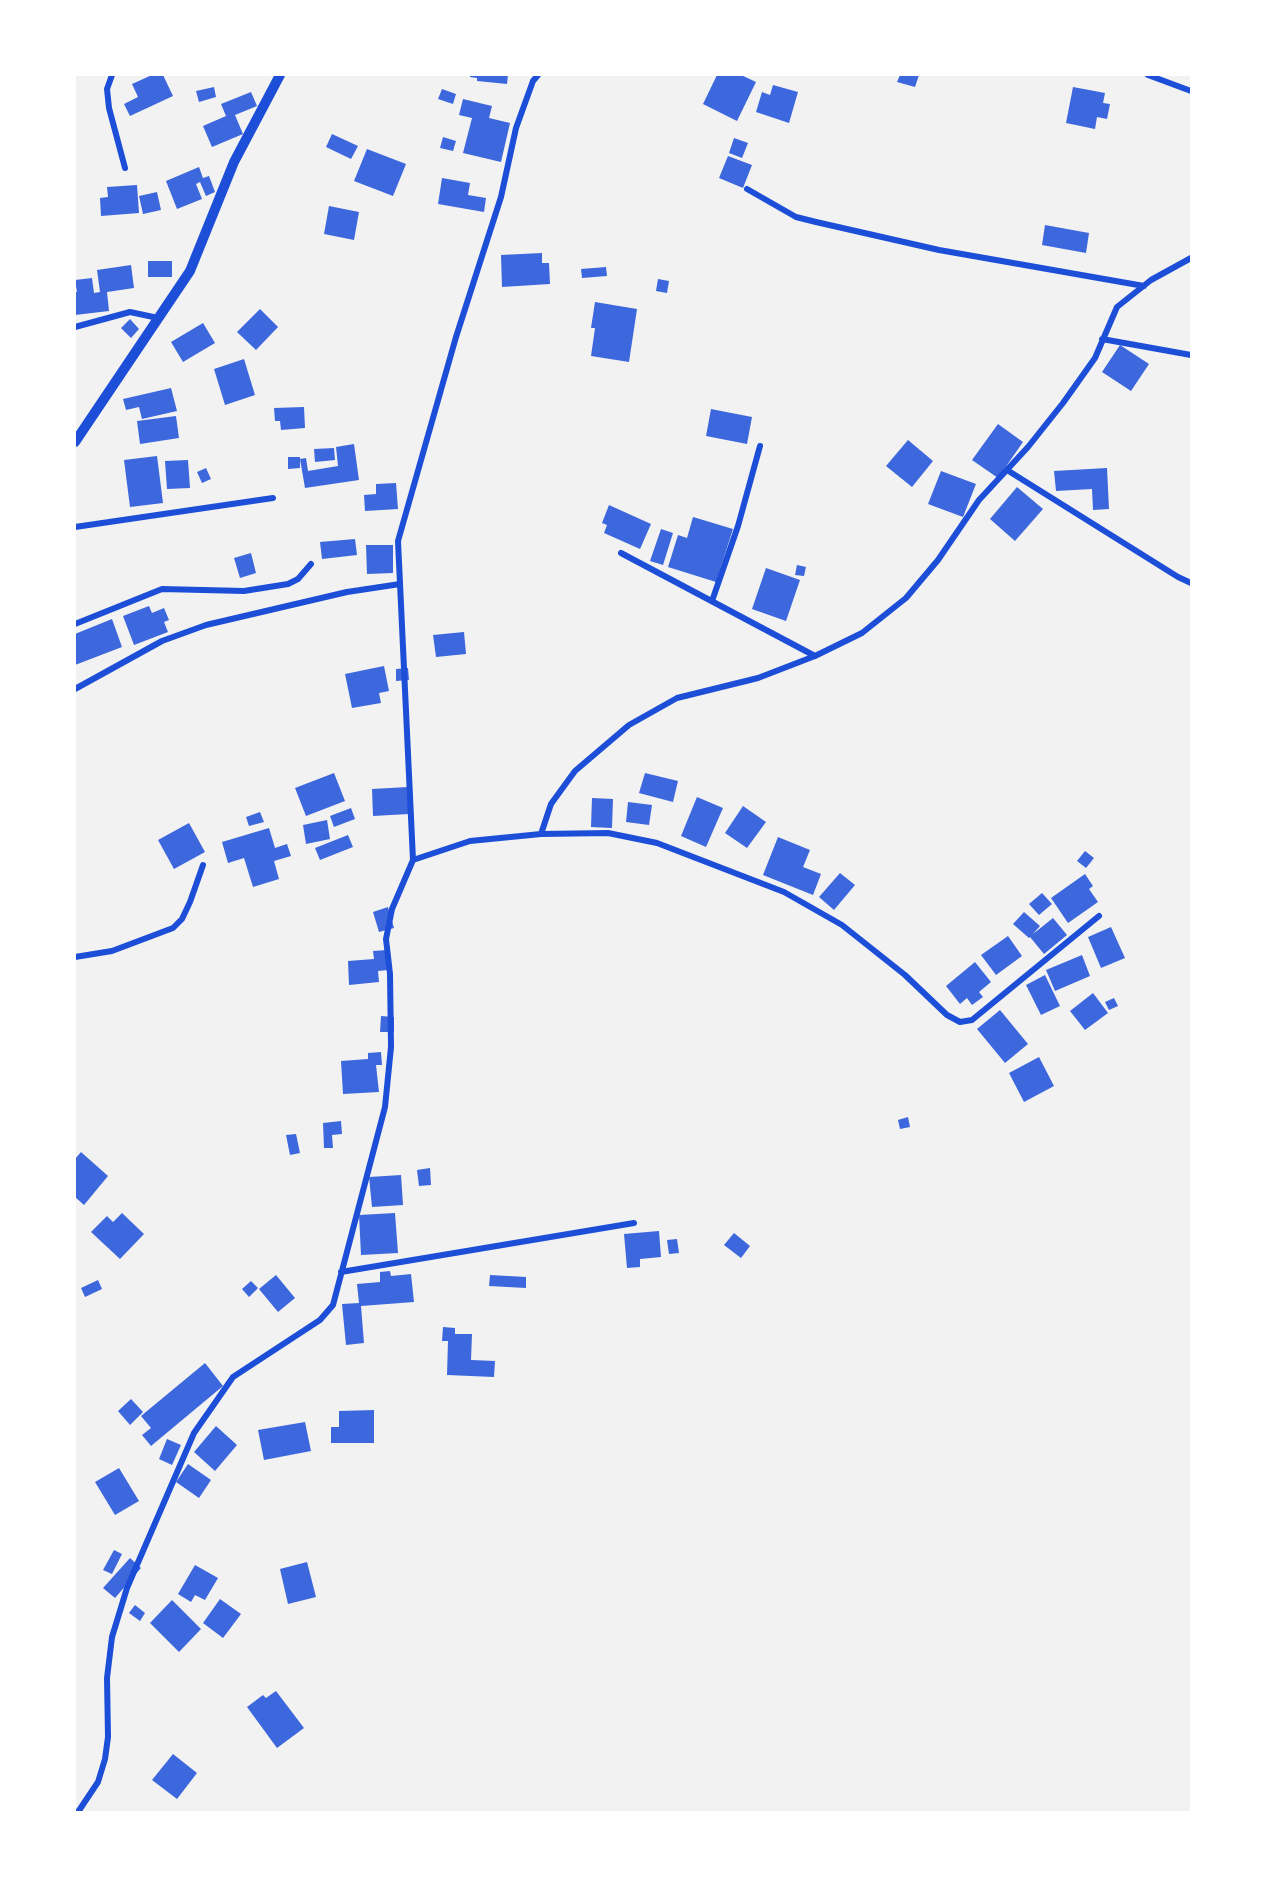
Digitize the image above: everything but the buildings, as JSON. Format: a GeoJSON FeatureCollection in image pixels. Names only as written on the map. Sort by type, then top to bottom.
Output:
{"type":"FeatureCollection","features":[{"type":"Feature","properties":{"kind":"main road"},"geometry":{"type":"LineString","coordinates":[[75,442],[190,271],[234,162],[280,75]]}},
{"type":"Feature","properties":{"kind":"street"},"geometry":{"type":"LineString","coordinates":[[112,75],[107,89],[109,108],[125,168]]}},
{"type":"Feature","properties":{"kind":"street"},"geometry":{"type":"LineString","coordinates":[[78,1812],[98,1782],[105,1759],[108,1737],[107,1678],[112,1637],[127,1588],[194,1433],[232,1377],[320,1320],[333,1305],[385,1107],[391,1047],[390,974],[386,939],[392,909],[413,860],[398,541],[456,337],[501,197],[516,128],[533,81],[538,75]]}},
{"type":"Feature","properties":{"kind":"street"},"geometry":{"type":"LineString","coordinates":[[1148,75],[1191,91]]}},
{"type":"Feature","properties":{"kind":"street"},"geometry":{"type":"LineString","coordinates":[[747,189],[796,217],[816,222],[939,250],[1144,286]]}},
{"type":"Feature","properties":{"kind":"street"},"geometry":{"type":"LineString","coordinates":[[541,834],[551,804],[575,771],[629,725],[677,698],[758,678],[815,656],[862,633],[906,598],[938,560],[979,500],[1063,403],[1095,358],[1117,307],[1144,286],[1191,258]]}},
{"type":"Feature","properties":{"kind":"street"},"geometry":{"type":"LineString","coordinates":[[75,327],[130,312],[159,318]]}},
{"type":"Feature","properties":{"kind":"street"},"geometry":{"type":"LineString","coordinates":[[1102,339],[1191,355]]}},
{"type":"Feature","properties":{"kind":"street"},"geometry":{"type":"LineString","coordinates":[[712,601],[738,526],[760,446]]}},
{"type":"Feature","properties":{"kind":"street"},"geometry":{"type":"LineString","coordinates":[[1007,470],[1191,583]]}},
{"type":"Feature","properties":{"kind":"street"},"geometry":{"type":"LineString","coordinates":[[75,527],[273,498]]}},
{"type":"Feature","properties":{"kind":"street"},"geometry":{"type":"LineString","coordinates":[[621,553],[815,656]]}},
{"type":"Feature","properties":{"kind":"street"},"geometry":{"type":"LineString","coordinates":[[75,624],[162,589],[244,591],[288,584],[298,579],[311,564]]}},
{"type":"Feature","properties":{"kind":"street"},"geometry":{"type":"LineString","coordinates":[[75,689],[162,641],[206,626],[347,592],[400,584]]}},
{"type":"Feature","properties":{"kind":"street"},"geometry":{"type":"LineString","coordinates":[[413,860],[470,841],[541,834],[608,833],[657,843],[784,892],[842,925],[905,975],[947,1015],[960,1022],[972,1020],[1099,916]]}},
{"type":"Feature","properties":{"kind":"street"},"geometry":{"type":"LineString","coordinates":[[75,957],[112,951],[172,928],[182,919],[203,865]]}},
{"type":"Feature","properties":{"kind":"street"},"geometry":{"type":"LineString","coordinates":[[341,1272],[634,1223]]}}]}
